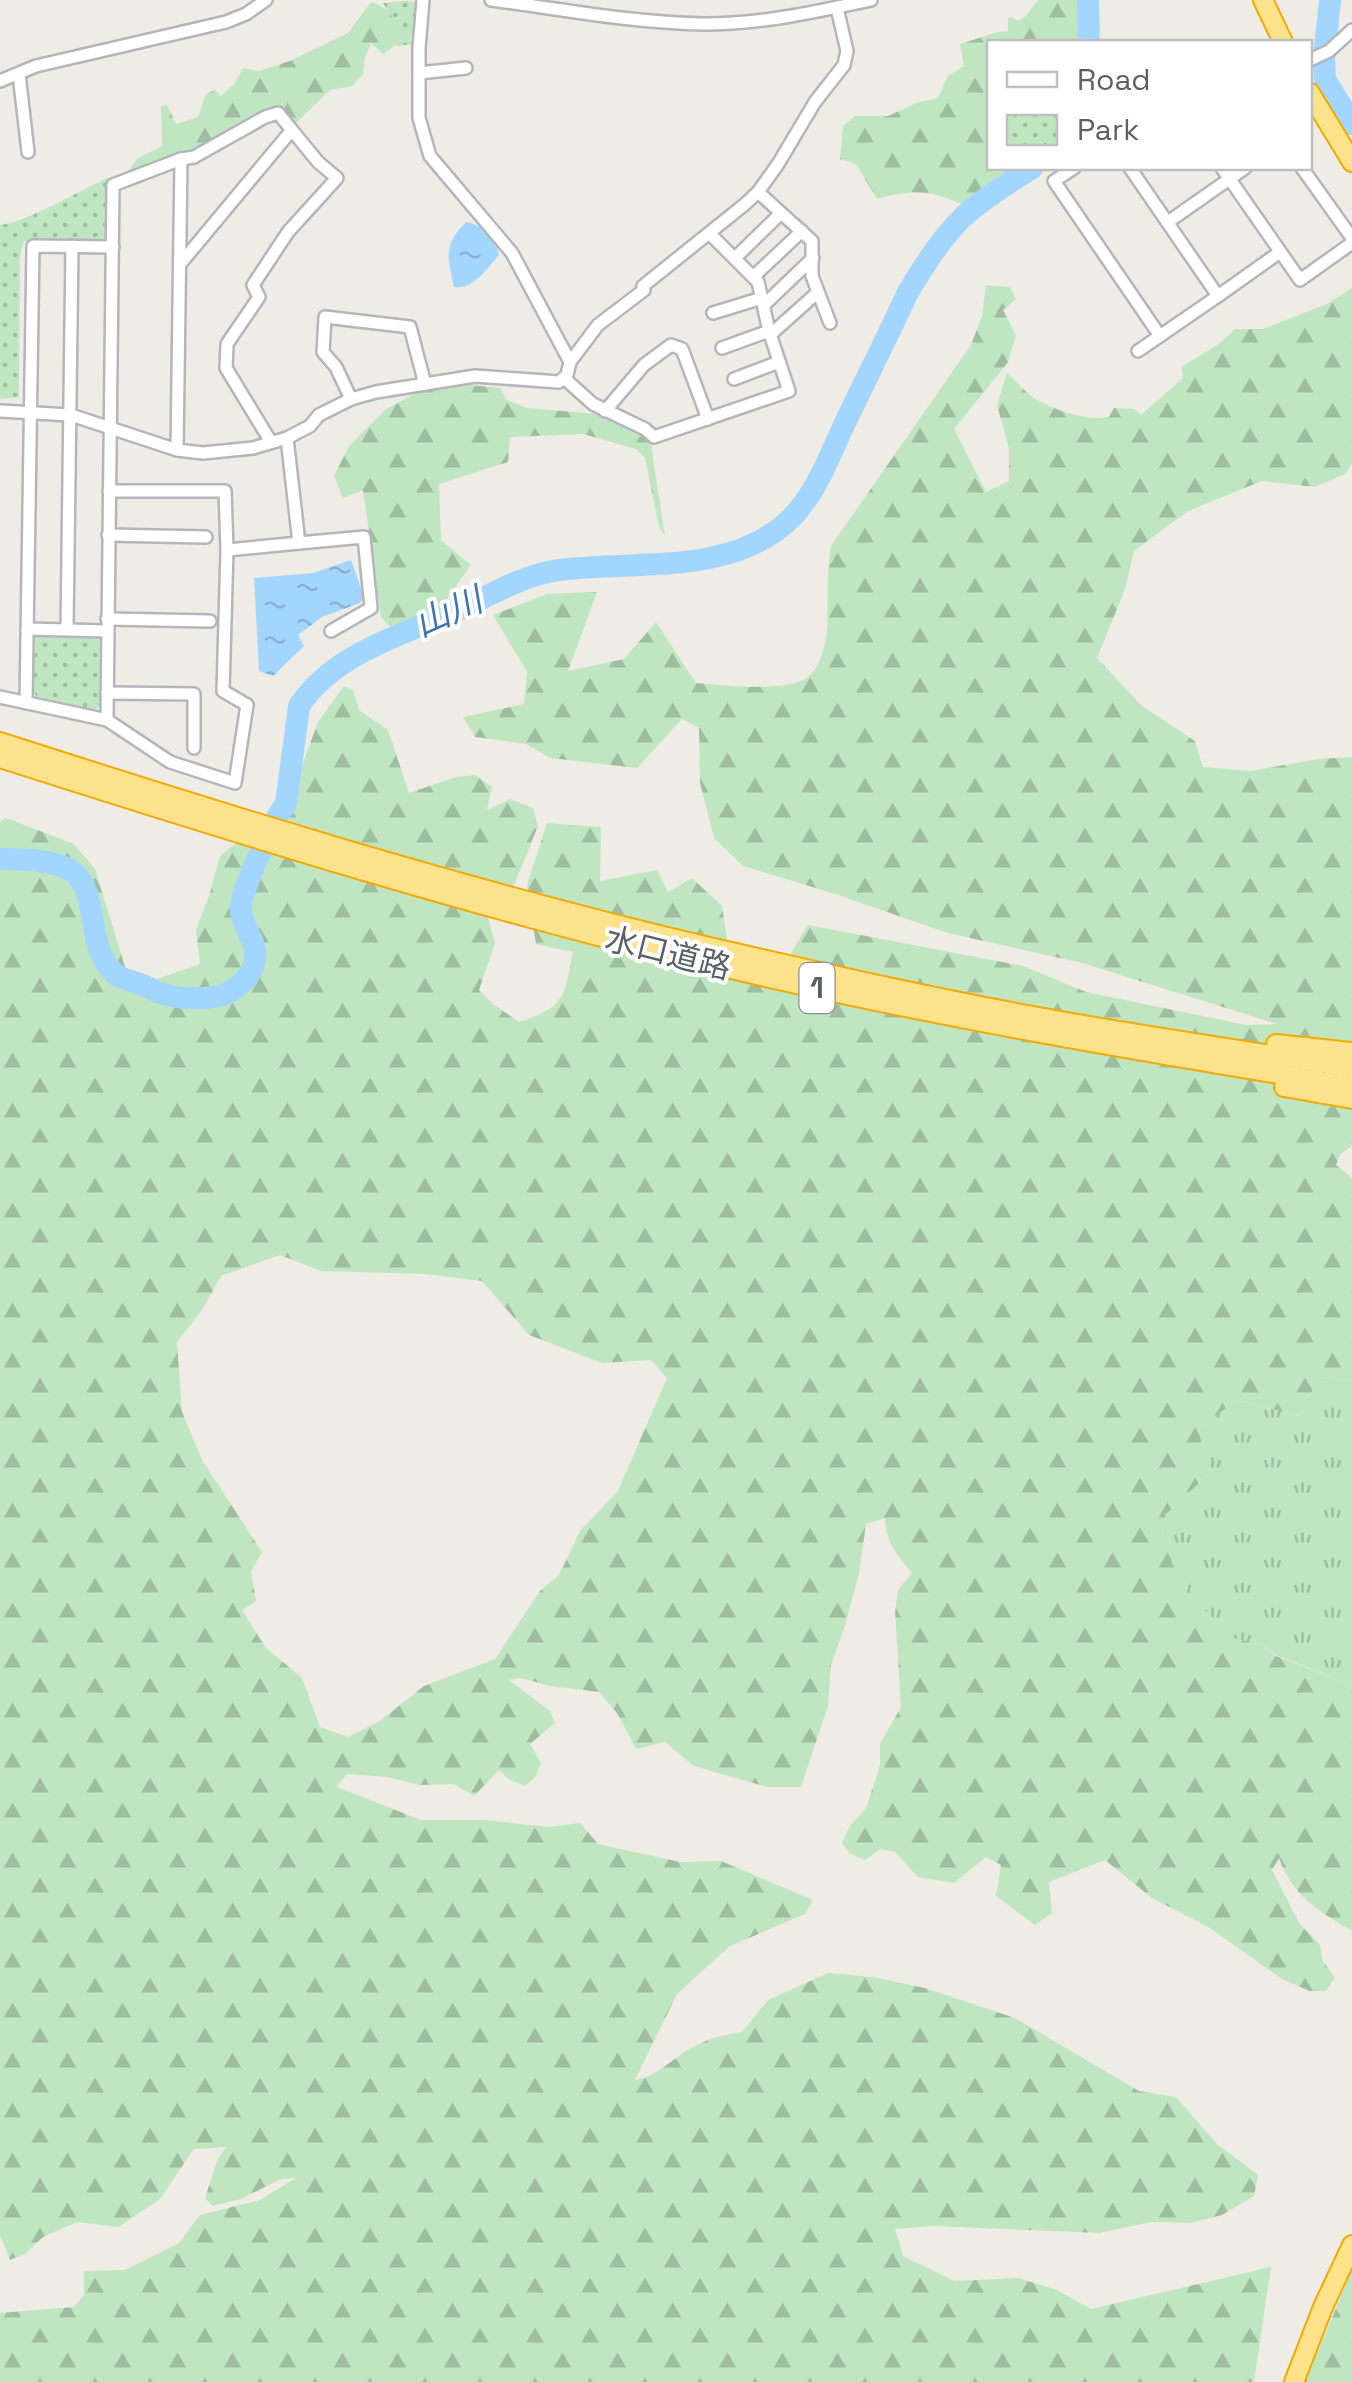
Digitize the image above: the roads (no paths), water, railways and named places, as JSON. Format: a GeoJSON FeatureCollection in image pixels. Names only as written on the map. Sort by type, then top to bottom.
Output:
{"type":"FeatureCollection","features":[{"type":"Feature","properties":{"kind":"highway"},"geometry":{"type":"LineString","coordinates":[[1263,0],[1282,40]]}},
{"type":"Feature","properties":{"kind":"highway"},"geometry":{"type":"LineString","coordinates":[[1316,119],[1352,162]]}},
{"type":"Feature","properties":{"kind":"highway","name":"水口道路"},"geometry":{"type":"LineString","coordinates":[[0,742],[242,827]]}},
{"type":"Feature","properties":{"kind":"highway","name":"水口道路"},"geometry":{"type":"LineString","coordinates":[[0,758],[294,842],[702,945],[1058,1020],[1352,1068]]}},
{"type":"Feature","properties":{"kind":"highway","name":"水口道路"},"geometry":{"type":"LineString","coordinates":[[294,842],[465,901],[746,972],[997,1026],[1352,1086]]}},
{"type":"Feature","properties":{"kind":"highway","name":"1"},"geometry":{"type":"LineString","coordinates":[[1186,1042],[1198,1038],[1352,1052]]}},
{"type":"Feature","properties":{"kind":"highway","name":"1"},"geometry":{"type":"LineString","coordinates":[[1230,1066],[1238,1076],[1352,1099]]}},
{"type":"Feature","properties":{"kind":"highway"},"geometry":{"type":"LineString","coordinates":[[1294,2382],[1352,2245]]}},
{"type":"Feature","properties":{"kind":"street"},"geometry":{"type":"LineString","coordinates":[[0,81],[36,66],[226,22],[266,0]]}},
{"type":"Feature","properties":{"kind":"street"},"geometry":{"type":"LineString","coordinates":[[423,0],[420,118],[430,156],[512,253],[570,362]]}},
{"type":"Feature","properties":{"kind":"street"},"geometry":{"type":"LineString","coordinates":[[491,0],[705,24],[778,18],[871,0]]}},
{"type":"Feature","properties":{"kind":"street"},"geometry":{"type":"LineString","coordinates":[[0,411],[70,415],[177,450],[203,453],[253,448],[287,438],[310,426],[319,415],[376,392],[474,376],[559,382],[598,324],[644,290],[643,286],[758,192],[815,102],[844,66],[847,51],[836,8]]}},
{"type":"Feature","properties":{"kind":"street"},"geometry":{"type":"LineString","coordinates":[[1319,55],[1352,30]]}},
{"type":"Feature","properties":{"kind":"street"},"geometry":{"type":"LineString","coordinates":[[419,73],[466,68]]}},
{"type":"Feature","properties":{"kind":"street"},"geometry":{"type":"LineString","coordinates":[[19,74],[28,152]]}},
{"type":"Feature","properties":{"kind":"street"},"geometry":{"type":"LineString","coordinates":[[107,720],[114,184],[203,153],[278,113],[318,162],[337,178],[288,232],[253,286],[259,297],[227,344],[226,368],[271,442]]}},
{"type":"Feature","properties":{"kind":"street"},"geometry":{"type":"LineString","coordinates":[[181,263],[291,131]]}},
{"type":"Feature","properties":{"kind":"street"},"geometry":{"type":"LineString","coordinates":[[177,450],[181,159]]}},
{"type":"Feature","properties":{"kind":"street"},"geometry":{"type":"LineString","coordinates":[[1071,170],[1054,181],[1160,336]]}},
{"type":"Feature","properties":{"kind":"street"},"geometry":{"type":"LineString","coordinates":[[1131,170],[1218,296]]}},
{"type":"Feature","properties":{"kind":"street"},"geometry":{"type":"LineString","coordinates":[[1168,222],[1225,173],[1300,280],[1352,240],[1303,170]]}},
{"type":"Feature","properties":{"kind":"street"},"geometry":{"type":"LineString","coordinates":[[758,192],[812,241],[812,276],[830,324]]}},
{"type":"Feature","properties":{"kind":"street"},"geometry":{"type":"LineString","coordinates":[[735,258],[782,213]]}},
{"type":"Feature","properties":{"kind":"street"},"geometry":{"type":"LineString","coordinates":[[753,277],[802,231]]}},
{"type":"Feature","properties":{"kind":"street"},"geometry":{"type":"LineString","coordinates":[[564,378],[593,404],[654,438],[789,391],[769,333],[758,282],[710,234]]}},
{"type":"Feature","properties":{"kind":"street"},"geometry":{"type":"LineString","coordinates":[[26,703],[33,246],[113,246]]}},
{"type":"Feature","properties":{"kind":"street"},"geometry":{"type":"LineString","coordinates":[[67,629],[72,246]]}},
{"type":"Feature","properties":{"kind":"street"},"geometry":{"type":"LineString","coordinates":[[1138,351],[1280,252]]}},
{"type":"Feature","properties":{"kind":"street"},"geometry":{"type":"LineString","coordinates":[[713,314],[763,302],[813,258]]}},
{"type":"Feature","properties":{"kind":"street"},"geometry":{"type":"LineString","coordinates":[[722,348],[769,333],[818,292]]}},
{"type":"Feature","properties":{"kind":"street"},"geometry":{"type":"LineString","coordinates":[[351,400],[336,367],[323,352],[326,318],[410,327],[425,384]]}},
{"type":"Feature","properties":{"kind":"street"},"geometry":{"type":"LineString","coordinates":[[605,411],[644,365],[672,344],[682,349],[708,419]]}},
{"type":"Feature","properties":{"kind":"street"},"geometry":{"type":"LineString","coordinates":[[734,379],[779,362]]}},
{"type":"Feature","properties":{"kind":"street"},"geometry":{"type":"LineString","coordinates":[[287,438],[298,543]]}},
{"type":"Feature","properties":{"kind":"street"},"geometry":{"type":"LineString","coordinates":[[0,697],[107,720],[170,762],[235,783],[247,705],[224,691],[225,491],[109,490]]}},
{"type":"Feature","properties":{"kind":"street"},"geometry":{"type":"LineString","coordinates":[[108,535],[206,537]]}},
{"type":"Feature","properties":{"kind":"street"},"geometry":{"type":"LineString","coordinates":[[227,550],[364,537],[371,608],[332,630]]}},
{"type":"Feature","properties":{"kind":"street"},"geometry":{"type":"LineString","coordinates":[[27,630],[210,621]]}},
{"type":"Feature","properties":{"kind":"street"},"geometry":{"type":"LineString","coordinates":[[107,693],[194,694],[194,748]]}},
{"type":"Feature","properties":{"kind":"water"},"geometry":{"type":"Polygon","coordinates":[[[466,222],[487,233],[499,255],[474,282],[454,287],[450,245],[466,222]]]}},
{"type":"Feature","properties":{"kind":"water"},"geometry":{"type":"Polygon","coordinates":[[[351,560],[364,597],[360,603],[322,617],[298,635],[304,646],[273,676],[259,671],[254,578],[313,573],[351,560]]]}},
{"type":"Feature","properties":{"kind":"waterway","name":"山川"},"geometry":{"type":"LineString","coordinates":[[1088,0],[1089,40]]}},
{"type":"Feature","properties":{"kind":"waterway"},"geometry":{"type":"LineString","coordinates":[[1330,0],[1325,79],[1352,124]]}},
{"type":"Feature","properties":{"kind":"waterway","name":"山川"},"geometry":{"type":"LineString","coordinates":[[0,859],[48,862],[74,873],[87,894],[101,953],[118,976],[180,997],[214,997],[233,990],[248,976],[255,957],[242,915],[242,899],[286,804],[299,706],[314,687],[372,647],[533,576],[588,567],[707,559],[762,540],[786,523],[820,477],[907,294],[932,254],[970,211],[1029,170]]}}]}
